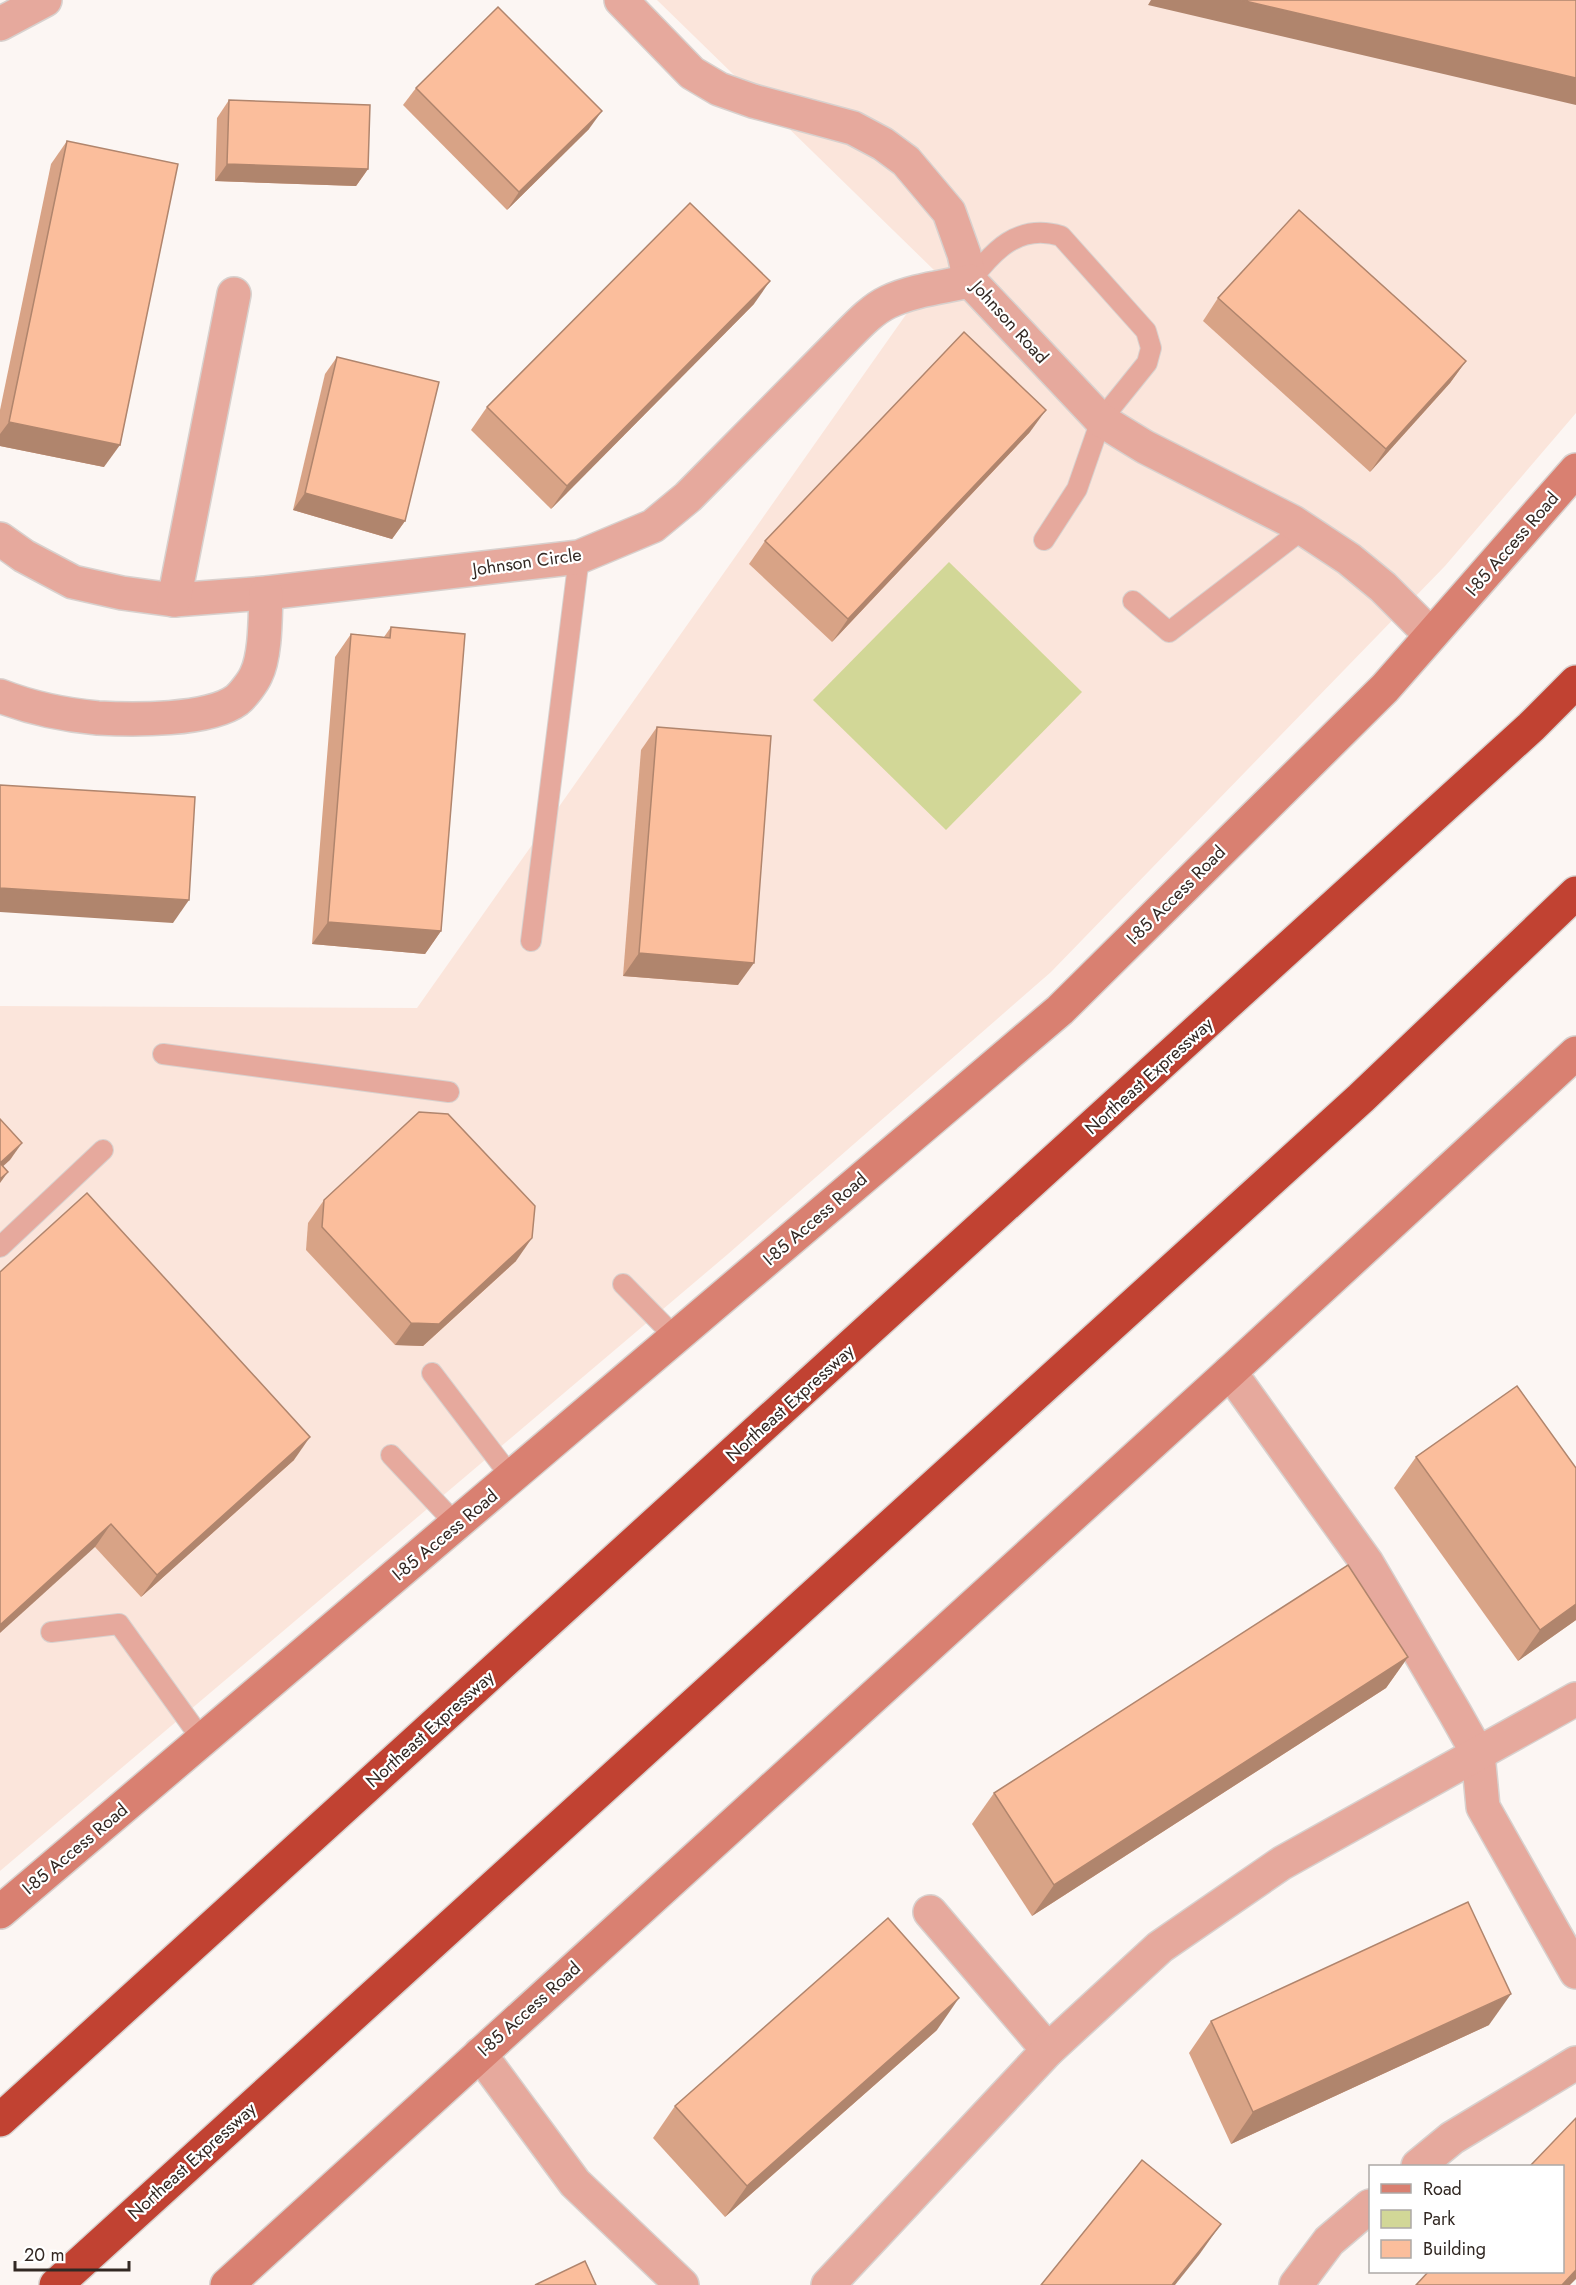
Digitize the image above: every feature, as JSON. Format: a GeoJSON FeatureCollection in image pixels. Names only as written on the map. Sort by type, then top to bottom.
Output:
{"type":"FeatureCollection","features":[{"type":"Feature","properties":{"kind":"highway","name":"Northeast Expressway"},"geometry":{"type":"LineString","coordinates":[[0,2120],[1155,1071],[1522,735],[1576,682]]}},
{"type":"Feature","properties":{"kind":"highway","name":"Northeast Expressway"},"geometry":{"type":"LineString","coordinates":[[56,2285],[1361,1098],[1576,893]]}},
{"type":"Feature","properties":{"kind":"main road","name":"I-85 Access Road"},"geometry":{"type":"LineString","coordinates":[[0,1912],[1060,1010],[1384,688],[1576,470]]}},
{"type":"Feature","properties":{"kind":"main road","name":"I-85 Access Road"},"geometry":{"type":"LineString","coordinates":[[227,2285],[1230,1372],[1576,1053]]}},
{"type":"Feature","properties":{"kind":"street"},"geometry":{"type":"LineString","coordinates":[[0,24],[45,0]]}},
{"type":"Feature","properties":{"kind":"street","name":"Johnson Road"},"geometry":{"type":"LineString","coordinates":[[621,0],[692,73],[719,89],[753,101],[853,128],[883,144],[906,161],[950,212],[970,281],[1101,420],[1144,447],[1303,529],[1349,559],[1383,587],[1431,635]]}},
{"type":"Feature","properties":{"kind":"street","name":"Johnson Circle"},"geometry":{"type":"LineString","coordinates":[[0,539],[24,556],[73,582],[122,593],[174,600],[266,593],[579,557],[653,526],[688,497],[842,340],[887,302],[906,295],[970,281]]}},
{"type":"Feature","properties":{"kind":"street"},"geometry":{"type":"LineString","coordinates":[[174,600],[234,294]]}},
{"type":"Feature","properties":{"kind":"street"},"geometry":{"type":"LineString","coordinates":[[0,696],[24,705],[97,718],[171,718],[212,712],[237,700],[256,675],[264,642],[266,593]]}},
{"type":"Feature","properties":{"kind":"street"},"geometry":{"type":"LineString","coordinates":[[1230,1372],[1367,1563],[1478,1754],[1484,1807],[1576,1972]]}},
{"type":"Feature","properties":{"kind":"street"},"geometry":{"type":"LineString","coordinates":[[828,2285],[1048,2050],[1169,1940],[1282,1863],[1576,1699]]}},
{"type":"Feature","properties":{"kind":"street"},"geometry":{"type":"LineString","coordinates":[[930,1912],[1048,2050]]}},
{"type":"Feature","properties":{"kind":"street"},"geometry":{"type":"LineString","coordinates":[[480,2054],[575,2183],[682,2285]]}},
{"type":"Feature","properties":{"kind":"street"},"geometry":{"type":"LineString","coordinates":[[1419,2165],[1452,2138],[1576,2063]]}},
{"type":"Feature","properties":{"kind":"street"},"geometry":{"type":"LineString","coordinates":[[1296,2285],[1329,2241],[1369,2208]]}},
{"type":"Feature","properties":{"kind":"lane"},"geometry":{"type":"LineString","coordinates":[[970,281],[992,253],[1005,244],[1036,233],[1061,236],[1146,331],[1151,348],[1147,363],[1101,420],[1077,489],[1044,540]]}},
{"type":"Feature","properties":{"kind":"lane"},"geometry":{"type":"LineString","coordinates":[[1133,601],[1169,632],[1303,529]]}},
{"type":"Feature","properties":{"kind":"lane"},"geometry":{"type":"LineString","coordinates":[[531,941],[579,557]]}},
{"type":"Feature","properties":{"kind":"lane"},"geometry":{"type":"LineString","coordinates":[[163,1054],[450,1092]]}},
{"type":"Feature","properties":{"kind":"lane"},"geometry":{"type":"LineString","coordinates":[[0,1247],[104,1150]]}},
{"type":"Feature","properties":{"kind":"lane"},"geometry":{"type":"LineString","coordinates":[[623,1284],[676,1338]]}},
{"type":"Feature","properties":{"kind":"lane"},"geometry":{"type":"LineString","coordinates":[[432,1373],[512,1478]]}},
{"type":"Feature","properties":{"kind":"lane"},"geometry":{"type":"LineString","coordinates":[[391,1455],[457,1525]]}},
{"type":"Feature","properties":{"kind":"lane"},"geometry":{"type":"LineString","coordinates":[[51,1632],[119,1624],[203,1741]]}},
{"type":"Feature","properties":{"kind":"shaded area"},"geometry":{"type":"Polygon","coordinates":[[[657,0],[1576,0],[1576,413],[1445,566],[1051,972],[728,1254],[0,1871],[0,1006],[417,1008],[936,272],[657,0]]]}},
{"type":"Feature","properties":{"kind":"green space"},"geometry":{"type":"Polygon","coordinates":[[[949,562],[1082,692],[946,830],[813,700],[949,562]]]}},
{"type":"Feature","properties":{"kind":"building"},"geometry":{"type":"Polygon","coordinates":[[[1241,0],[1576,0],[1576,78],[1241,0]]]}},
{"type":"Feature","properties":{"kind":"building"},"geometry":{"type":"Polygon","coordinates":[[[498,7],[602,111],[519,192],[416,88],[498,7]]]}},
{"type":"Feature","properties":{"kind":"building"},"geometry":{"type":"Polygon","coordinates":[[[229,100],[370,105],[368,169],[227,164],[229,100]]]}},
{"type":"Feature","properties":{"kind":"building"},"geometry":{"type":"Polygon","coordinates":[[[67,141],[178,164],[120,445],[9,422],[67,141]]]}},
{"type":"Feature","properties":{"kind":"building"},"geometry":{"type":"Polygon","coordinates":[[[690,203],[770,281],[567,486],[487,407],[690,203]]]}},
{"type":"Feature","properties":{"kind":"building"},"geometry":{"type":"Polygon","coordinates":[[[1299,210],[1466,361],[1386,449],[1218,298],[1299,210]]]}},
{"type":"Feature","properties":{"kind":"building"},"geometry":{"type":"Polygon","coordinates":[[[964,332],[1046,410],[848,619],[765,541],[964,332]]]}},
{"type":"Feature","properties":{"kind":"building"},"geometry":{"type":"Polygon","coordinates":[[[337,357],[439,382],[405,521],[305,493],[337,357]]]}},
{"type":"Feature","properties":{"kind":"building"},"geometry":{"type":"Polygon","coordinates":[[[391,627],[465,634],[441,931],[328,922],[351,634],[390,638],[391,627]]]}},
{"type":"Feature","properties":{"kind":"building"},"geometry":{"type":"Polygon","coordinates":[[[657,727],[771,736],[754,963],[639,953],[657,727]]]}},
{"type":"Feature","properties":{"kind":"building"},"geometry":{"type":"Polygon","coordinates":[[[0,785],[195,797],[189,900],[0,888],[0,785]]]}},
{"type":"Feature","properties":{"kind":"building"},"geometry":{"type":"Polygon","coordinates":[[[419,1112],[448,1114],[535,1206],[532,1238],[439,1324],[411,1323],[322,1227],[324,1200],[419,1112]]]}},
{"type":"Feature","properties":{"kind":"building"},"geometry":{"type":"Polygon","coordinates":[[[0,1119],[22,1143],[0,1163],[0,1119]]]}},
{"type":"Feature","properties":{"kind":"building"},"geometry":{"type":"Polygon","coordinates":[[[0,1163],[8,1172],[0,1179],[0,1163]]]}},
{"type":"Feature","properties":{"kind":"building"},"geometry":{"type":"Polygon","coordinates":[[[87,1193],[310,1437],[157,1575],[111,1524],[0,1625],[0,1272],[87,1193]]]}},
{"type":"Feature","properties":{"kind":"building"},"geometry":{"type":"Polygon","coordinates":[[[1517,1386],[1576,1468],[1576,1604],[1540,1630],[1416,1457],[1517,1386]]]}},
{"type":"Feature","properties":{"kind":"building"},"geometry":{"type":"Polygon","coordinates":[[[1348,1565],[1408,1657],[1054,1885],[994,1793],[1348,1565]]]}},
{"type":"Feature","properties":{"kind":"building"},"geometry":{"type":"Polygon","coordinates":[[[1468,1902],[1511,1994],[1253,2112],[1211,2021],[1468,1902]]]}},
{"type":"Feature","properties":{"kind":"building"},"geometry":{"type":"Polygon","coordinates":[[[888,1918],[959,1998],[747,2186],[675,2106],[888,1918]]]}},
{"type":"Feature","properties":{"kind":"building"},"geometry":{"type":"Polygon","coordinates":[[[1576,2118],[1576,2270],[1562,2285],[1416,2285],[1427,2273],[1564,2273],[1564,2165],[1531,2165],[1576,2118]]]}},
{"type":"Feature","properties":{"kind":"building"},"geometry":{"type":"Polygon","coordinates":[[[1142,2160],[1221,2224],[1172,2285],[1041,2285],[1142,2160]]]}},
{"type":"Feature","properties":{"kind":"building"},"geometry":{"type":"Polygon","coordinates":[[[585,2261],[596,2285],[535,2285],[585,2261]]]}}]}
